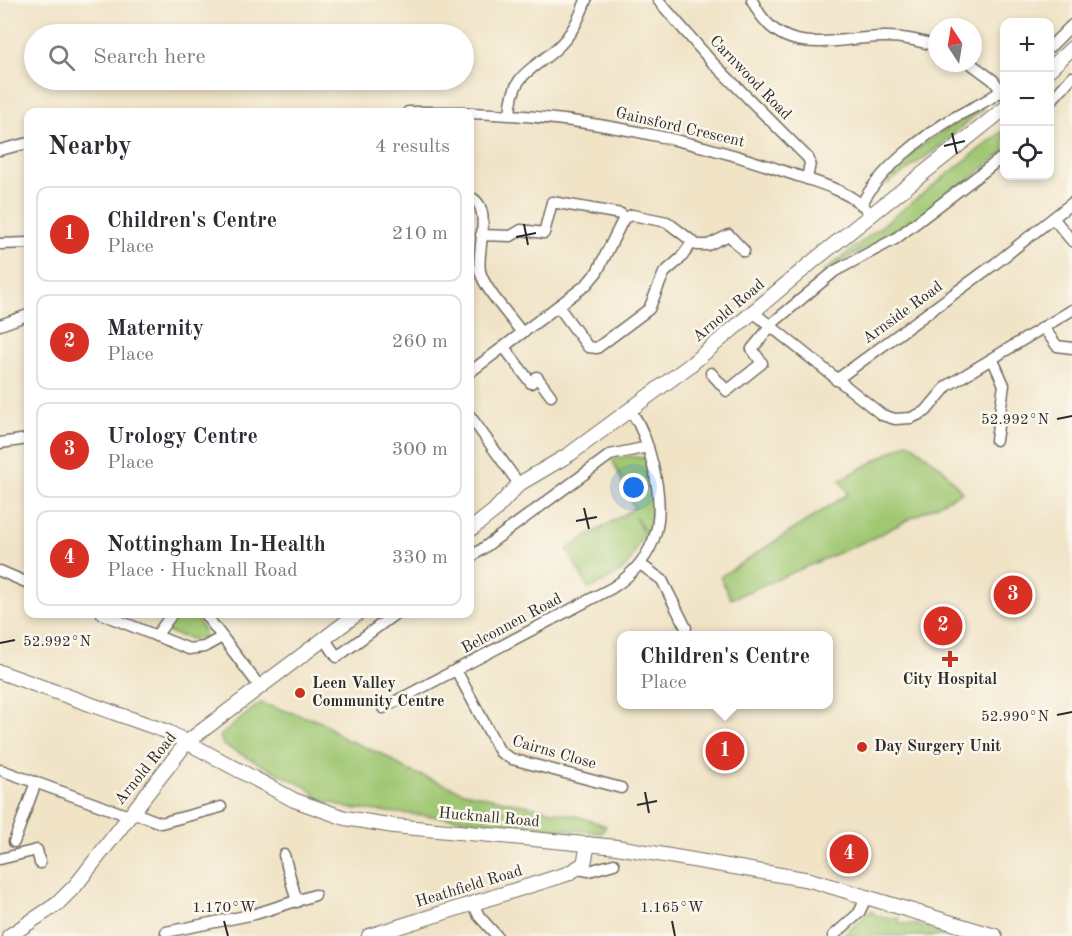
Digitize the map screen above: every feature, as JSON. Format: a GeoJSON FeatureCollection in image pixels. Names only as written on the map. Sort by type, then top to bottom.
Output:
{"type":"FeatureCollection","features":[{"type":"Feature","properties":{"kind":"main road"},"geometry":{"type":"LineString","coordinates":[[1054,65],[1072,48]]}},
{"type":"Feature","properties":{"kind":"main road","name":"Arnold Road"},"geometry":{"type":"LineString","coordinates":[[474,527],[494,511],[519,484],[549,469],[631,411],[753,312],[867,209],[1000,113]]}},
{"type":"Feature","properties":{"kind":"main road","name":"Arnold Road"},"geometry":{"type":"LineString","coordinates":[[10,936],[57,904],[70,891],[187,742],[352,618]]}},
{"type":"Feature","properties":{"kind":"main road","name":"Hucknall Road"},"geometry":{"type":"LineString","coordinates":[[0,672],[168,732],[294,800],[345,818],[394,826],[588,844],[810,880],[995,936]]}},
{"type":"Feature","properties":{"kind":"main road"},"geometry":{"type":"LineString","coordinates":[[578,868],[587,859],[588,844]]}},
{"type":"Feature","properties":{"kind":"main road","name":"Heathfield Road"},"geometry":{"type":"LineString","coordinates":[[369,936],[578,868]]}},
{"type":"Feature","properties":{"kind":"street"},"geometry":{"type":"LineString","coordinates":[[510,114],[516,86],[526,71],[555,50],[570,35],[579,20],[586,0]]}},
{"type":"Feature","properties":{"kind":"street","name":"Carnwood Road"},"geometry":{"type":"LineString","coordinates":[[658,0],[711,61],[808,158],[810,164],[807,179]]}},
{"type":"Feature","properties":{"kind":"street"},"geometry":{"type":"LineString","coordinates":[[752,0],[764,20],[783,35],[798,41],[834,43],[885,37],[904,38],[928,44]]}},
{"type":"Feature","properties":{"kind":"street"},"geometry":{"type":"LineString","coordinates":[[1054,43],[1072,25]]}},
{"type":"Feature","properties":{"kind":"street"},"geometry":{"type":"LineString","coordinates":[[981,72],[1000,88]]}},
{"type":"Feature","properties":{"kind":"street"},"geometry":{"type":"LineString","coordinates":[[1054,97],[1072,77]]}},
{"type":"Feature","properties":{"kind":"street","name":"Arnold Road"},"geometry":{"type":"LineString","coordinates":[[867,209],[869,190],[910,150],[951,120],[1000,93]]}},
{"type":"Feature","properties":{"kind":"street","name":"Gainsford Crescent"},"geometry":{"type":"LineString","coordinates":[[474,113],[569,120],[651,134],[708,147],[807,179],[867,209]]}},
{"type":"Feature","properties":{"kind":"street"},"geometry":{"type":"LineString","coordinates":[[0,150],[24,144]]}},
{"type":"Feature","properties":{"kind":"street"},"geometry":{"type":"LineString","coordinates":[[711,373],[727,391],[762,363],[752,349],[771,328],[835,271],[895,240],[1000,160]]}},
{"type":"Feature","properties":{"kind":"street"},"geometry":{"type":"LineString","coordinates":[[474,201],[481,207],[481,235],[475,274],[522,333]]}},
{"type":"Feature","properties":{"kind":"street"},"geometry":{"type":"LineString","coordinates":[[481,235],[511,236],[521,230],[544,233],[552,202],[621,214],[624,218]]}},
{"type":"Feature","properties":{"kind":"street","name":"Arnside Road"},"geometry":{"type":"LineString","coordinates":[[836,380],[1054,219],[1072,203]]}},
{"type":"Feature","properties":{"kind":"street"},"geometry":{"type":"LineString","coordinates":[[474,369],[586,285],[597,272],[624,218],[632,215],[667,222],[692,243],[703,246],[730,230],[744,251]]}},
{"type":"Feature","properties":{"kind":"street"},"geometry":{"type":"LineString","coordinates":[[1054,219],[1072,241]]}},
{"type":"Feature","properties":{"kind":"street"},"geometry":{"type":"LineString","coordinates":[[0,244],[24,243]]}},
{"type":"Feature","properties":{"kind":"street"},"geometry":{"type":"LineString","coordinates":[[558,306],[588,348],[597,348],[649,309],[664,273],[680,259],[692,243]]}},
{"type":"Feature","properties":{"kind":"street"},"geometry":{"type":"LineString","coordinates":[[753,312],[882,415],[895,419],[911,418],[926,411],[947,386],[1072,310]]}},
{"type":"Feature","properties":{"kind":"street"},"geometry":{"type":"LineString","coordinates":[[0,325],[24,316]]}},
{"type":"Feature","properties":{"kind":"street"},"geometry":{"type":"LineString","coordinates":[[1043,327],[1057,346],[1072,348]]}},
{"type":"Feature","properties":{"kind":"street"},"geometry":{"type":"LineString","coordinates":[[504,347],[531,382],[537,377],[551,396]]}},
{"type":"Feature","properties":{"kind":"street"},"geometry":{"type":"LineString","coordinates":[[992,358],[1004,385],[996,440]]}},
{"type":"Feature","properties":{"kind":"street","name":"Belconnen Road"},"geometry":{"type":"LineString","coordinates":[[391,707],[612,588],[640,564],[654,539],[661,506],[648,447],[640,424],[631,411]]}},
{"type":"Feature","properties":{"kind":"street"},"geometry":{"type":"LineString","coordinates":[[474,422],[519,484]]}},
{"type":"Feature","properties":{"kind":"street"},"geometry":{"type":"LineString","coordinates":[[0,443],[24,440]]}},
{"type":"Feature","properties":{"kind":"street"},"geometry":{"type":"LineString","coordinates":[[474,555],[610,454],[648,447]]}},
{"type":"Feature","properties":{"kind":"street"},"geometry":{"type":"LineString","coordinates":[[640,564],[662,580],[688,627]]}},
{"type":"Feature","properties":{"kind":"street"},"geometry":{"type":"LineString","coordinates":[[0,571],[24,581]]}},
{"type":"Feature","properties":{"kind":"street"},"geometry":{"type":"LineString","coordinates":[[112,618],[196,650],[222,637]]}},
{"type":"Feature","properties":{"kind":"street"},"geometry":{"type":"LineString","coordinates":[[156,636],[169,618]]}},
{"type":"Feature","properties":{"kind":"street"},"geometry":{"type":"LineString","coordinates":[[208,618],[260,687]]}},
{"type":"Feature","properties":{"kind":"street"},"geometry":{"type":"LineString","coordinates":[[324,638],[337,657],[390,618]]}},
{"type":"Feature","properties":{"kind":"street","name":"Cairns Close"},"geometry":{"type":"LineString","coordinates":[[456,670],[500,752],[512,759],[621,788]]}},
{"type":"Feature","properties":{"kind":"street"},"geometry":{"type":"LineString","coordinates":[[1,770],[161,824],[203,807],[221,807]]}},
{"type":"Feature","properties":{"kind":"street"},"geometry":{"type":"LineString","coordinates":[[14,842],[36,782]]}},
{"type":"Feature","properties":{"kind":"street"},"geometry":{"type":"LineString","coordinates":[[0,859],[37,850],[40,863]]}},
{"type":"Feature","properties":{"kind":"street"},"geometry":{"type":"LineString","coordinates":[[284,855],[297,902]]}},
{"type":"Feature","properties":{"kind":"street","name":"Heathfield Road"},"geometry":{"type":"LineString","coordinates":[[578,868],[589,871],[614,864]]}},
{"type":"Feature","properties":{"kind":"street"},"geometry":{"type":"LineString","coordinates":[[166,932],[297,902],[315,895]]}},
{"type":"Feature","properties":{"kind":"street"},"geometry":{"type":"LineString","coordinates":[[833,936],[859,913],[866,898]]}},
{"type":"Feature","properties":{"kind":"street"},"geometry":{"type":"LineString","coordinates":[[473,903],[479,916],[497,936]]}},
{"type":"Feature","properties":{"kind":"street"},"geometry":{"type":"LineString","coordinates":[[210,923],[213,936]]}},
{"type":"Feature","properties":{"kind":"green space"},"geometry":{"type":"Polygon","coordinates":[[[984,108],[931,153],[887,184],[893,173],[915,151],[959,121],[984,108]]]}},
{"type":"Feature","properties":{"kind":"green space"},"geometry":{"type":"Polygon","coordinates":[[[1000,133],[1000,154],[952,194],[897,233],[853,255],[828,272],[823,272],[1000,133]]]}},
{"type":"Feature","properties":{"kind":"green space"},"geometry":{"type":"Polygon","coordinates":[[[909,442],[942,468],[962,492],[873,538],[731,599],[720,577],[848,494],[840,480],[909,442]]]}},
{"type":"Feature","properties":{"kind":"green space"},"geometry":{"type":"Polygon","coordinates":[[[628,456],[650,459],[656,497],[654,516],[647,534],[635,517],[646,539],[638,543],[626,567],[606,581],[589,589],[567,549],[634,508],[612,459],[628,456]]]}},
{"type":"Feature","properties":{"kind":"green space"},"geometry":{"type":"Polygon","coordinates":[[[175,618],[196,618],[204,632],[204,637],[186,638],[168,632],[166,629],[175,618]]]}},
{"type":"Feature","properties":{"kind":"green space"},"geometry":{"type":"Polygon","coordinates":[[[260,703],[322,722],[345,739],[384,755],[407,770],[464,792],[580,817],[606,826],[602,833],[348,808],[319,798],[308,788],[223,745],[220,736],[260,703]]]}},
{"type":"Feature","properties":{"kind":"green space"},"geometry":{"type":"Polygon","coordinates":[[[871,911],[877,916],[899,919],[900,924],[913,924],[953,936],[843,936],[871,911]]]}},
{"type":"Feature","properties":{"kind":"place","name":"Urology Centre"},"geometry":{"type":"Point","coordinates":[1013,595]}},
{"type":"Feature","properties":{"kind":"place","name":"Maternity"},"geometry":{"type":"Point","coordinates":[943,626]}},
{"type":"Feature","properties":{"kind":"place","name":"City Hospital"},"geometry":{"type":"Point","coordinates":[950,659]}},
{"type":"Feature","properties":{"kind":"place","name":"Leen Valley Community Centre"},"geometry":{"type":"Point","coordinates":[300,693]}},
{"type":"Feature","properties":{"kind":"place","name":"Day Surgery Unit"},"geometry":{"type":"Point","coordinates":[862,747]}},
{"type":"Feature","properties":{"kind":"place","name":"Children's Centre"},"geometry":{"type":"Point","coordinates":[725,751]}},
{"type":"Feature","properties":{"kind":"place","name":"Nottingham In-Health"},"geometry":{"type":"Point","coordinates":[849,854]}}]}
